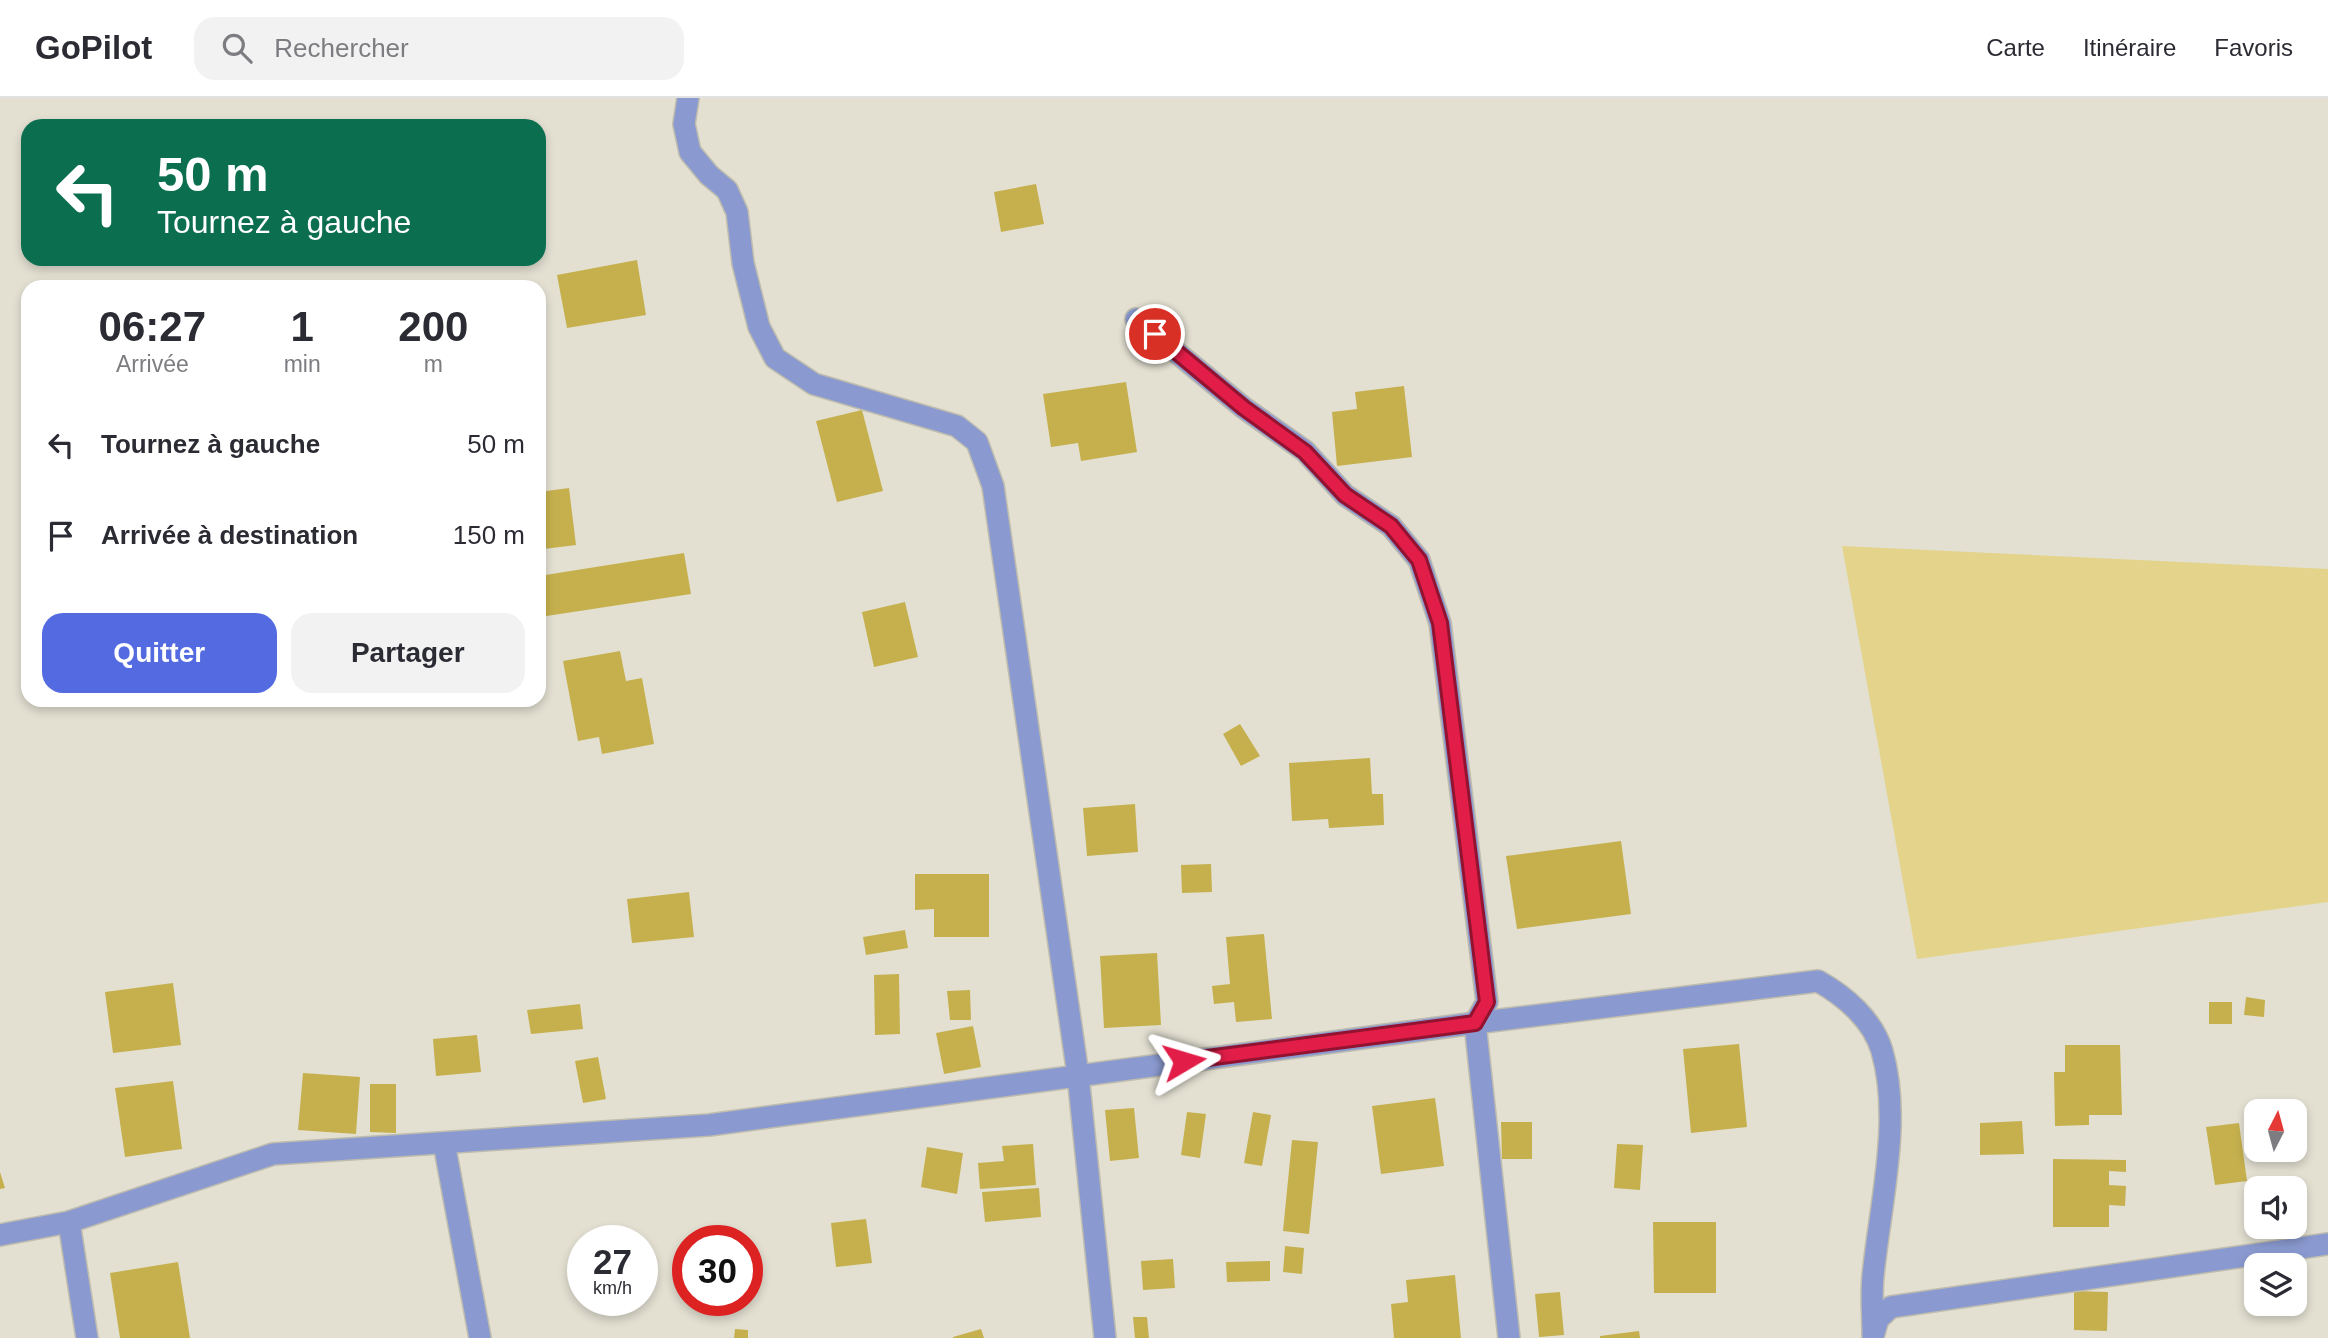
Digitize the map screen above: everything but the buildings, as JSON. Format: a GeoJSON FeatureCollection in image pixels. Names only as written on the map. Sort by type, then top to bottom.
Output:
{"type":"FeatureCollection","features":[{"type":"Feature","properties":{"kind":"street"},"geometry":{"type":"LineString","coordinates":[[688,98],[684,124],[690,152],[709,175],[727,190],[737,212],[743,263],[759,327],[775,358],[814,384],[957,426],[977,442],[993,486],[1078,1075],[1105,1338]]}},
{"type":"Feature","properties":{"kind":"street"},"geometry":{"type":"LineString","coordinates":[[1136,319],[1244,408],[1305,452],[1345,495],[1391,526],[1419,560],[1440,623],[1487,1002],[1475,1023],[1509,1338]]}},
{"type":"Feature","properties":{"kind":"street"},"geometry":{"type":"LineString","coordinates":[[0,1235],[69,1222],[273,1154],[709,1125],[1475,1023],[1818,981],[1838,992],[1858,1011],[1881,1049],[1891,1100],[1883,1196],[1872,1278],[1873,1336]]}},
{"type":"Feature","properties":{"kind":"street"},"geometry":{"type":"LineString","coordinates":[[444,1143],[480,1338]]}},
{"type":"Feature","properties":{"kind":"street"},"geometry":{"type":"LineString","coordinates":[[69,1222],[86,1338]]}},
{"type":"Feature","properties":{"kind":"street"},"geometry":{"type":"LineString","coordinates":[[1873,1336],[1878,1319],[1891,1307],[2328,1244]]}},
{"type":"Feature","properties":{"kind":"shaded area"},"geometry":{"type":"Polygon","coordinates":[[[1842,546],[2328,569],[2328,902],[1917,959],[1842,546]]]}},
{"type":"Feature","properties":{"kind":"route"},"geometry":{"type":"LineString","coordinates":[[1155,334],[1244,408],[1305,452],[1345,495],[1391,526],[1419,560],[1440,623],[1487,1002],[1475,1023],[1184,1061]]}}]}
